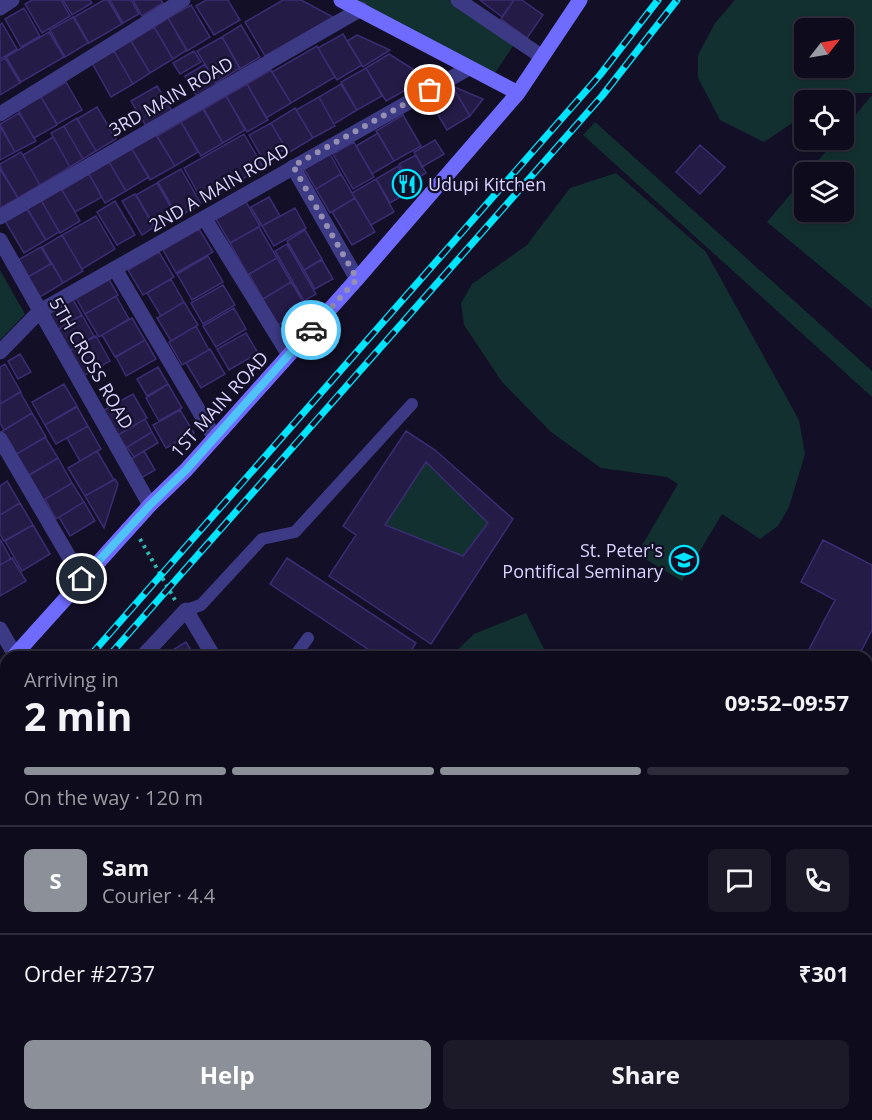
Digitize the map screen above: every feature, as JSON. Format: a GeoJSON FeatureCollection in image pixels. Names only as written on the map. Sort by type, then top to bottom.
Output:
{"type":"FeatureCollection","features":[{"type":"Feature","properties":{"kind":"main road"},"geometry":{"type":"LineString","coordinates":[[341,0],[518,93]]}},
{"type":"Feature","properties":{"kind":"main road","name":"1ST MAIN ROAD"},"geometry":{"type":"LineString","coordinates":[[18,651],[289,356],[518,93],[580,0]]}},
{"type":"Feature","properties":{"kind":"street"},"geometry":{"type":"LineString","coordinates":[[0,8],[12,0]]}},
{"type":"Feature","properties":{"kind":"street"},"geometry":{"type":"LineString","coordinates":[[0,114],[183,0]]}},
{"type":"Feature","properties":{"kind":"street"},"geometry":{"type":"LineString","coordinates":[[458,0],[542,56]]}},
{"type":"Feature","properties":{"kind":"street","name":"3RD MAIN ROAD"},"geometry":{"type":"LineString","coordinates":[[0,217],[361,9]]}},
{"type":"Feature","properties":{"kind":"street","name":"2ND A MAIN ROAD"},"geometry":{"type":"LineString","coordinates":[[0,352],[40,311],[469,68]]}},
{"type":"Feature","properties":{"kind":"street"},"geometry":{"type":"LineString","coordinates":[[293,166],[357,279]]}},
{"type":"Feature","properties":{"kind":"street"},"geometry":{"type":"LineString","coordinates":[[205,219],[289,356]]}},
{"type":"Feature","properties":{"kind":"street","name":"5TH CROSS ROAD"},"geometry":{"type":"LineString","coordinates":[[0,240],[150,505]]}},
{"type":"Feature","properties":{"kind":"street"},"geometry":{"type":"LineString","coordinates":[[115,269],[215,438]]}},
{"type":"Feature","properties":{"kind":"street"},"geometry":{"type":"LineString","coordinates":[[0,439],[82,579]]}},
{"type":"Feature","properties":{"kind":"street"},"geometry":{"type":"LineString","coordinates":[[148,651],[184,612],[210,651]]}},
{"type":"Feature","properties":{"kind":"street"},"geometry":{"type":"LineString","coordinates":[[0,629],[8,651]]}},
{"type":"Feature","properties":{"kind":"lane"},"geometry":{"type":"LineString","coordinates":[[184,612],[201,605],[262,539],[295,532],[412,404]]}},
{"type":"Feature","properties":{"kind":"lane"},"geometry":{"type":"LineString","coordinates":[[298,651],[308,638]]}},
{"type":"Feature","properties":{"kind":"path"},"geometry":{"type":"LineString","coordinates":[[132,526],[184,612]]}},
{"type":"Feature","properties":{"kind":"green space"},"geometry":{"type":"Polygon","coordinates":[[[350,0],[449,0],[515,43],[495,73],[350,0]]]}},
{"type":"Feature","properties":{"kind":"green space"},"geometry":{"type":"Polygon","coordinates":[[[735,0],[872,0],[872,93],[854,93],[854,90],[794,90],[794,122],[764,142],[720,120],[698,78],[698,55],[715,23],[735,0]]]}},
{"type":"Feature","properties":{"kind":"green space"},"geometry":{"type":"Polygon","coordinates":[[[872,95],[872,309],[767,222],[794,190],[794,222],[854,222],[854,162],[817,162],[827,150],[854,150],[854,117],[872,95]]]}},
{"type":"Feature","properties":{"kind":"green space"},"geometry":{"type":"Polygon","coordinates":[[[595,122],[872,371],[872,397],[583,135],[595,122]]]}},
{"type":"Feature","properties":{"kind":"green space"},"geometry":{"type":"Polygon","coordinates":[[[616,173],[706,252],[799,420],[805,454],[789,507],[778,526],[760,539],[722,514],[682,581],[637,554],[678,484],[667,477],[601,468],[551,432],[502,382],[464,325],[461,303],[472,284],[527,245],[570,188],[616,173]]]}},
{"type":"Feature","properties":{"kind":"green space"},"geometry":{"type":"Polygon","coordinates":[[[0,270],[25,314],[0,340],[0,270]]]}},
{"type":"Feature","properties":{"kind":"green space"},"geometry":{"type":"Polygon","coordinates":[[[426,462],[488,523],[463,556],[385,525],[426,462]]]}},
{"type":"Feature","properties":{"kind":"green space"},"geometry":{"type":"Polygon","coordinates":[[[526,613],[545,651],[456,651],[474,634],[526,613]]]}},
{"type":"Feature","properties":{"kind":"building"},"geometry":{"type":"Polygon","coordinates":[[[32,0],[61,0],[70,16],[42,33],[25,4],[32,0]]]}},
{"type":"Feature","properties":{"kind":"building"},"geometry":{"type":"Polygon","coordinates":[[[63,0],[90,0],[92,3],[72,15],[63,0]]]}},
{"type":"Feature","properties":{"kind":"building"},"geometry":{"type":"Polygon","coordinates":[[[108,0],[122,24],[89,43],[74,17],[108,0]]]}},
{"type":"Feature","properties":{"kind":"building"},"geometry":{"type":"Polygon","coordinates":[[[110,0],[131,0],[139,14],[123,23],[110,0]]]}},
{"type":"Feature","properties":{"kind":"building"},"geometry":{"type":"Polygon","coordinates":[[[133,0],[161,0],[163,3],[142,16],[133,0]]]}},
{"type":"Feature","properties":{"kind":"building"},"geometry":{"type":"Polygon","coordinates":[[[206,0],[228,0],[240,20],[214,35],[196,6],[206,0]]]}},
{"type":"Feature","properties":{"kind":"building"},"geometry":{"type":"Polygon","coordinates":[[[283,0],[301,0],[333,17],[265,56],[245,22],[283,0]]]}},
{"type":"Feature","properties":{"kind":"building"},"geometry":{"type":"Polygon","coordinates":[[[480,0],[514,0],[502,17],[480,0]]]}},
{"type":"Feature","properties":{"kind":"building"},"geometry":{"type":"Polygon","coordinates":[[[514,0],[522,0],[543,15],[527,38],[501,19],[514,0]]]}},
{"type":"Feature","properties":{"kind":"building"},"geometry":{"type":"Polygon","coordinates":[[[191,5],[210,37],[187,51],[168,18],[191,5]]]}},
{"type":"Feature","properties":{"kind":"building"},"geometry":{"type":"Polygon","coordinates":[[[24,8],[40,36],[21,47],[5,19],[24,8]]]}},
{"type":"Feature","properties":{"kind":"building"},"geometry":{"type":"Polygon","coordinates":[[[73,17],[88,43],[65,57],[50,30],[73,17]]]}},
{"type":"Feature","properties":{"kind":"building"},"geometry":{"type":"Polygon","coordinates":[[[168,18],[187,50],[173,59],[154,27],[168,18]]]}},
{"type":"Feature","properties":{"kind":"building"},"geometry":{"type":"Polygon","coordinates":[[[2,23],[17,49],[0,59],[0,25],[2,23]]]}},
{"type":"Feature","properties":{"kind":"building"},"geometry":{"type":"Polygon","coordinates":[[[241,25],[260,57],[240,69],[222,37],[241,25]]]}},
{"type":"Feature","properties":{"kind":"building"},"geometry":{"type":"Polygon","coordinates":[[[154,27],[173,59],[150,73],[131,41],[154,27]]]}},
{"type":"Feature","properties":{"kind":"building"},"geometry":{"type":"Polygon","coordinates":[[[49,32],[64,57],[21,82],[6,57],[49,32]]]}},
{"type":"Feature","properties":{"kind":"building"},"geometry":{"type":"Polygon","coordinates":[[[343,34],[362,65],[337,80],[318,48],[343,34]]]}},
{"type":"Feature","properties":{"kind":"building"},"geometry":{"type":"Polygon","coordinates":[[[357,35],[390,50],[363,67],[347,41],[357,35]]]}},
{"type":"Feature","properties":{"kind":"building"},"geometry":{"type":"Polygon","coordinates":[[[222,37],[240,68],[216,83],[197,51],[222,37]]]}},
{"type":"Feature","properties":{"kind":"building"},"geometry":{"type":"Polygon","coordinates":[[[131,41],[150,73],[133,84],[114,51],[131,41]]]}},
{"type":"Feature","properties":{"kind":"building"},"geometry":{"type":"Polygon","coordinates":[[[317,46],[335,77],[291,103],[272,72],[317,46]]]}},
{"type":"Feature","properties":{"kind":"building"},"geometry":{"type":"Polygon","coordinates":[[[114,51],[133,84],[111,97],[92,63],[114,51]]]}},
{"type":"Feature","properties":{"kind":"building"},"geometry":{"type":"Polygon","coordinates":[[[194,51],[201,62],[180,74],[173,63],[194,51]]]}},
{"type":"Feature","properties":{"kind":"building"},"geometry":{"type":"Polygon","coordinates":[[[389,54],[427,78],[386,101],[366,68],[389,54]]]}},
{"type":"Feature","properties":{"kind":"building"},"geometry":{"type":"Polygon","coordinates":[[[5,58],[20,83],[0,95],[0,61],[5,58]]]}},
{"type":"Feature","properties":{"kind":"building"},"geometry":{"type":"Polygon","coordinates":[[[205,64],[217,85],[197,97],[185,76],[205,64]]]}},
{"type":"Feature","properties":{"kind":"building"},"geometry":{"type":"Polygon","coordinates":[[[366,68],[382,96],[357,110],[341,82],[366,68]]]}},
{"type":"Feature","properties":{"kind":"building"},"geometry":{"type":"Polygon","coordinates":[[[271,70],[291,103],[266,118],[247,84],[271,70]]]}},
{"type":"Feature","properties":{"kind":"building"},"geometry":{"type":"Polygon","coordinates":[[[66,82],[82,110],[57,124],[41,97],[66,82]]]}},
{"type":"Feature","properties":{"kind":"building"},"geometry":{"type":"Polygon","coordinates":[[[247,84],[268,120],[247,132],[226,96],[247,84]]]}},
{"type":"Feature","properties":{"kind":"building"},"geometry":{"type":"Polygon","coordinates":[[[341,84],[357,110],[334,124],[319,97],[341,84]]]}},
{"type":"Feature","properties":{"kind":"building"},"geometry":{"type":"Polygon","coordinates":[[[157,86],[172,111],[146,126],[131,101],[157,86]]]}},
{"type":"Feature","properties":{"kind":"building"},"geometry":{"type":"Polygon","coordinates":[[[452,86],[470,116],[447,130],[429,100],[452,86]]]}},
{"type":"Feature","properties":{"kind":"building"},"geometry":{"type":"Polygon","coordinates":[[[452,86],[483,99],[470,116],[452,86]]]}},
{"type":"Feature","properties":{"kind":"building"},"geometry":{"type":"Polygon","coordinates":[[[226,96],[245,130],[223,143],[204,109],[226,96]]]}},
{"type":"Feature","properties":{"kind":"building"},"geometry":{"type":"Polygon","coordinates":[[[41,97],[57,125],[34,138],[18,110],[41,97]]]}},
{"type":"Feature","properties":{"kind":"building"},"geometry":{"type":"Polygon","coordinates":[[[319,97],[335,126],[313,138],[296,110],[319,97]]]}},
{"type":"Feature","properties":{"kind":"building"},"geometry":{"type":"Polygon","coordinates":[[[97,107],[116,139],[96,151],[77,119],[97,107]]]}},
{"type":"Feature","properties":{"kind":"building"},"geometry":{"type":"Polygon","coordinates":[[[295,108],[313,138],[288,153],[271,123],[295,108]]]}},
{"type":"Feature","properties":{"kind":"building"},"geometry":{"type":"Polygon","coordinates":[[[203,109],[223,143],[201,156],[181,122],[203,109]]]}},
{"type":"Feature","properties":{"kind":"building"},"geometry":{"type":"Polygon","coordinates":[[[19,113],[36,141],[15,152],[0,124],[19,113]]]}},
{"type":"Feature","properties":{"kind":"building"},"geometry":{"type":"Polygon","coordinates":[[[403,115],[421,146],[394,161],[376,131],[403,115]]]}},
{"type":"Feature","properties":{"kind":"building"},"geometry":{"type":"Polygon","coordinates":[[[77,118],[96,151],[83,159],[64,126],[77,118]]]}},
{"type":"Feature","properties":{"kind":"building"},"geometry":{"type":"Polygon","coordinates":[[[181,122],[198,152],[175,166],[157,136],[181,122]]]}},
{"type":"Feature","properties":{"kind":"building"},"geometry":{"type":"Polygon","coordinates":[[[271,123],[286,149],[264,161],[249,135],[271,123]]]}},
{"type":"Feature","properties":{"kind":"building"},"geometry":{"type":"Polygon","coordinates":[[[0,126],[15,152],[0,160],[0,126]]]}},
{"type":"Feature","properties":{"kind":"building"},"geometry":{"type":"Polygon","coordinates":[[[64,126],[83,159],[70,167],[51,133],[64,126]]]}},
{"type":"Feature","properties":{"kind":"building"},"geometry":{"type":"Polygon","coordinates":[[[378,133],[394,161],[372,174],[356,146],[378,133]]]}},
{"type":"Feature","properties":{"kind":"building"},"geometry":{"type":"Polygon","coordinates":[[[244,134],[263,167],[203,202],[184,168],[244,134]]]}},
{"type":"Feature","properties":{"kind":"building"},"geometry":{"type":"Polygon","coordinates":[[[156,135],[175,166],[150,180],[132,149],[156,135]]]}},
{"type":"Feature","properties":{"kind":"building"},"geometry":{"type":"Polygon","coordinates":[[[53,137],[70,167],[40,185],[23,155],[53,137]]]}},
{"type":"Feature","properties":{"kind":"building"},"geometry":{"type":"Polygon","coordinates":[[[435,140],[444,154],[422,167],[414,152],[435,140]]]}},
{"type":"Feature","properties":{"kind":"building"},"geometry":{"type":"Polygon","coordinates":[[[354,142],[374,177],[353,189],[333,154],[354,142]]]}},
{"type":"Feature","properties":{"kind":"building"},"geometry":{"type":"Polygon","coordinates":[[[700,145],[725,167],[700,194],[676,172],[700,145]]]}},
{"type":"Feature","properties":{"kind":"building"},"geometry":{"type":"Polygon","coordinates":[[[132,149],[149,177],[126,191],[109,162],[132,149]]]}},
{"type":"Feature","properties":{"kind":"building"},"geometry":{"type":"Polygon","coordinates":[[[21,152],[40,185],[18,198],[0,164],[21,152]]]}},
{"type":"Feature","properties":{"kind":"building"},"geometry":{"type":"Polygon","coordinates":[[[330,154],[341,174],[316,189],[304,169],[330,154]]]}},
{"type":"Feature","properties":{"kind":"building"},"geometry":{"type":"Polygon","coordinates":[[[416,155],[426,173],[410,182],[399,164],[416,155]]]}},
{"type":"Feature","properties":{"kind":"building"},"geometry":{"type":"Polygon","coordinates":[[[109,162],[126,191],[105,203],[89,174],[109,162]]]}},
{"type":"Feature","properties":{"kind":"building"},"geometry":{"type":"Polygon","coordinates":[[[398,166],[412,190],[390,203],[376,179],[398,166]]]}},
{"type":"Feature","properties":{"kind":"building"},"geometry":{"type":"Polygon","coordinates":[[[0,169],[18,198],[0,208],[0,169]]]}},
{"type":"Feature","properties":{"kind":"building"},"geometry":{"type":"Polygon","coordinates":[[[181,169],[201,204],[178,217],[158,182],[181,169]]]}},
{"type":"Feature","properties":{"kind":"building"},"geometry":{"type":"Polygon","coordinates":[[[89,174],[102,197],[75,212],[62,190],[89,174]]]}},
{"type":"Feature","properties":{"kind":"building"},"geometry":{"type":"Polygon","coordinates":[[[341,174],[355,198],[330,213],[316,189],[341,174]]]}},
{"type":"Feature","properties":{"kind":"building"},"geometry":{"type":"Polygon","coordinates":[[[376,179],[394,212],[371,225],[352,193],[376,179]]]}},
{"type":"Feature","properties":{"kind":"building"},"geometry":{"type":"Polygon","coordinates":[[[157,183],[175,215],[155,227],[136,195],[157,183]]]}},
{"type":"Feature","properties":{"kind":"building"},"geometry":{"type":"Polygon","coordinates":[[[61,188],[80,221],[60,233],[41,200],[61,188]]]}},
{"type":"Feature","properties":{"kind":"building"},"geometry":{"type":"Polygon","coordinates":[[[135,194],[154,227],[142,235],[122,201],[135,194]]]}},
{"type":"Feature","properties":{"kind":"building"},"geometry":{"type":"Polygon","coordinates":[[[269,197],[280,216],[262,226],[251,207],[269,197]]]}},
{"type":"Feature","properties":{"kind":"building"},"geometry":{"type":"Polygon","coordinates":[[[355,198],[375,232],[352,245],[332,212],[355,198]]]}},
{"type":"Feature","properties":{"kind":"building"},"geometry":{"type":"Polygon","coordinates":[[[41,200],[59,232],[46,240],[27,208],[41,200]]]}},
{"type":"Feature","properties":{"kind":"building"},"geometry":{"type":"Polygon","coordinates":[[[115,201],[135,235],[117,245],[97,212],[115,201]]]}},
{"type":"Feature","properties":{"kind":"building"},"geometry":{"type":"Polygon","coordinates":[[[246,202],[260,226],[230,243],[216,219],[246,202]]]}},
{"type":"Feature","properties":{"kind":"building"},"geometry":{"type":"Polygon","coordinates":[[[295,208],[306,228],[274,246],[262,226],[295,208]]]}},
{"type":"Feature","properties":{"kind":"building"},"geometry":{"type":"Polygon","coordinates":[[[27,209],[46,240],[24,253],[5,221],[27,209]]]}},
{"type":"Feature","properties":{"kind":"building"},"geometry":{"type":"Polygon","coordinates":[[[96,216],[115,249],[82,269],[62,235],[96,216]]]}},
{"type":"Feature","properties":{"kind":"building"},"geometry":{"type":"Polygon","coordinates":[[[259,227],[277,258],[248,275],[230,243],[259,227]]]}},
{"type":"Feature","properties":{"kind":"building"},"geometry":{"type":"Polygon","coordinates":[[[199,229],[213,252],[176,273],[163,250],[199,229]]]}},
{"type":"Feature","properties":{"kind":"building"},"geometry":{"type":"Polygon","coordinates":[[[305,230],[322,259],[304,270],[287,241],[305,230]]]}},
{"type":"Feature","properties":{"kind":"building"},"geometry":{"type":"Polygon","coordinates":[[[62,235],[83,271],[63,283],[42,247],[62,235]]]}},
{"type":"Feature","properties":{"kind":"building"},"geometry":{"type":"Polygon","coordinates":[[[287,244],[316,294],[304,301],[275,251],[287,244]]]}},
{"type":"Feature","properties":{"kind":"building"},"geometry":{"type":"Polygon","coordinates":[[[41,247],[51,264],[28,277],[18,260],[41,247]]]}},
{"type":"Feature","properties":{"kind":"building"},"geometry":{"type":"Polygon","coordinates":[[[159,252],[174,277],[143,295],[128,270],[159,252]]]}},
{"type":"Feature","properties":{"kind":"building"},"geometry":{"type":"Polygon","coordinates":[[[208,256],[223,282],[192,300],[177,274],[208,256]]]}},
{"type":"Feature","properties":{"kind":"building"},"geometry":{"type":"Polygon","coordinates":[[[277,258],[291,282],[263,299],[249,274],[277,258]]]}},
{"type":"Feature","properties":{"kind":"building"},"geometry":{"type":"Polygon","coordinates":[[[322,260],[333,279],[315,289],[304,270],[322,260]]]}},
{"type":"Feature","properties":{"kind":"building"},"geometry":{"type":"Polygon","coordinates":[[[52,263],[63,283],[40,297],[28,277],[52,263]]]}},
{"type":"Feature","properties":{"kind":"building"},"geometry":{"type":"Polygon","coordinates":[[[108,278],[118,295],[85,314],[75,296],[108,278]]]}},
{"type":"Feature","properties":{"kind":"building"},"geometry":{"type":"Polygon","coordinates":[[[171,279],[184,302],[161,316],[147,293],[171,279]]]}},
{"type":"Feature","properties":{"kind":"building"},"geometry":{"type":"Polygon","coordinates":[[[291,282],[307,308],[278,325],[263,299],[291,282]]]}},
{"type":"Feature","properties":{"kind":"building"},"geometry":{"type":"Polygon","coordinates":[[[223,285],[235,305],[203,324],[191,303],[223,285]]]}},
{"type":"Feature","properties":{"kind":"building"},"geometry":{"type":"Polygon","coordinates":[[[116,296],[129,319],[99,337],[85,314],[116,296]]]}},
{"type":"Feature","properties":{"kind":"building"},"geometry":{"type":"Polygon","coordinates":[[[72,298],[82,315],[57,330],[47,312],[72,298]]]}},
{"type":"Feature","properties":{"kind":"building"},"geometry":{"type":"Polygon","coordinates":[[[184,302],[198,325],[171,341],[157,318],[184,302]]]}},
{"type":"Feature","properties":{"kind":"building"},"geometry":{"type":"Polygon","coordinates":[[[234,308],[246,329],[216,347],[203,326],[234,308]]]}},
{"type":"Feature","properties":{"kind":"building"},"geometry":{"type":"Polygon","coordinates":[[[82,315],[94,336],[69,351],[57,330],[82,315]]]}},
{"type":"Feature","properties":{"kind":"building"},"geometry":{"type":"Polygon","coordinates":[[[132,318],[145,340],[115,357],[102,335],[132,318]]]}},
{"type":"Feature","properties":{"kind":"building"},"geometry":{"type":"Polygon","coordinates":[[[196,326],[209,350],[182,365],[169,342],[196,326]]]}},
{"type":"Feature","properties":{"kind":"building"},"geometry":{"type":"Polygon","coordinates":[[[246,333],[258,353],[229,370],[217,349],[246,333]]]}},
{"type":"Feature","properties":{"kind":"building"},"geometry":{"type":"Polygon","coordinates":[[[96,336],[110,361],[83,376],[69,351],[96,336]]]}},
{"type":"Feature","properties":{"kind":"building"},"geometry":{"type":"Polygon","coordinates":[[[145,340],[156,359],[126,376],[116,357],[145,340]]]}},
{"type":"Feature","properties":{"kind":"building"},"geometry":{"type":"Polygon","coordinates":[[[210,349],[225,374],[201,388],[186,363],[210,349]]]}},
{"type":"Feature","properties":{"kind":"building"},"geometry":{"type":"Polygon","coordinates":[[[20,354],[31,372],[18,379],[8,361],[20,354]]]}},
{"type":"Feature","properties":{"kind":"building"},"geometry":{"type":"Polygon","coordinates":[[[5,364],[21,392],[0,404],[0,367],[5,364]]]}},
{"type":"Feature","properties":{"kind":"building"},"geometry":{"type":"Polygon","coordinates":[[[158,367],[168,384],[147,396],[137,379],[158,367]]]}},
{"type":"Feature","properties":{"kind":"building"},"geometry":{"type":"Polygon","coordinates":[[[64,384],[77,406],[45,425],[32,402],[64,384]]]}},
{"type":"Feature","properties":{"kind":"building"},"geometry":{"type":"Polygon","coordinates":[[[168,384],[182,408],[159,421],[146,398],[168,384]]]}},
{"type":"Feature","properties":{"kind":"building"},"geometry":{"type":"Polygon","coordinates":[[[20,392],[32,413],[4,430],[0,423],[0,404],[20,392]]]}},
{"type":"Feature","properties":{"kind":"building"},"geometry":{"type":"Polygon","coordinates":[[[133,394],[147,418],[118,435],[104,410],[133,394]]]}},
{"type":"Feature","properties":{"kind":"building"},"geometry":{"type":"Polygon","coordinates":[[[77,407],[88,426],[56,444],[45,425],[77,407]]]}},
{"type":"Feature","properties":{"kind":"building"},"geometry":{"type":"Polygon","coordinates":[[[180,410],[194,433],[166,448],[153,425],[180,410]]]}},
{"type":"Feature","properties":{"kind":"building"},"geometry":{"type":"Polygon","coordinates":[[[32,413],[46,437],[15,455],[1,432],[32,413]]]}},
{"type":"Feature","properties":{"kind":"building"},"geometry":{"type":"Polygon","coordinates":[[[145,419],[152,432],[126,448],[118,435],[145,419]]]}},
{"type":"Feature","properties":{"kind":"building"},"geometry":{"type":"Polygon","coordinates":[[[88,426],[101,449],[80,461],[67,438],[88,426]]]}},
{"type":"Feature","properties":{"kind":"building"},"geometry":{"type":"Polygon","coordinates":[[[406,431],[435,450],[513,519],[431,644],[329,576],[356,535],[343,526],[406,431]],[[426,462],[385,525],[463,556],[488,523],[426,462]]]}},
{"type":"Feature","properties":{"kind":"building"},"geometry":{"type":"Polygon","coordinates":[[[152,432],[158,443],[134,457],[127,447],[152,432]]]}},
{"type":"Feature","properties":{"kind":"building"},"geometry":{"type":"Polygon","coordinates":[[[45,437],[58,458],[27,476],[15,455],[45,437]]]}},
{"type":"Feature","properties":{"kind":"building"},"geometry":{"type":"Polygon","coordinates":[[[97,451],[114,480],[85,496],[68,468],[97,451]]]}},
{"type":"Feature","properties":{"kind":"building"},"geometry":{"type":"Polygon","coordinates":[[[144,451],[155,470],[141,478],[131,459],[144,451]]]}},
{"type":"Feature","properties":{"kind":"building"},"geometry":{"type":"Polygon","coordinates":[[[58,458],[72,483],[42,501],[28,476],[58,458]]]}},
{"type":"Feature","properties":{"kind":"building"},"geometry":{"type":"Polygon","coordinates":[[[115,479],[118,484],[104,528],[85,496],[115,479]]]}},
{"type":"Feature","properties":{"kind":"building"},"geometry":{"type":"Polygon","coordinates":[[[7,481],[20,503],[0,515],[0,486],[7,481]]]}},
{"type":"Feature","properties":{"kind":"building"},"geometry":{"type":"Polygon","coordinates":[[[72,483],[84,502],[56,519],[45,499],[72,483]]]}},
{"type":"Feature","properties":{"kind":"building"},"geometry":{"type":"Polygon","coordinates":[[[84,502],[95,521],[70,536],[59,517],[84,502]]]}},
{"type":"Feature","properties":{"kind":"building"},"geometry":{"type":"Polygon","coordinates":[[[20,503],[33,525],[4,541],[0,534],[0,515],[20,503]]]}},
{"type":"Feature","properties":{"kind":"building"},"geometry":{"type":"Polygon","coordinates":[[[33,525],[50,554],[22,571],[5,541],[33,525]]]}},
{"type":"Feature","properties":{"kind":"building"},"geometry":{"type":"Polygon","coordinates":[[[0,539],[11,559],[0,565],[0,539]]]}},
{"type":"Feature","properties":{"kind":"building"},"geometry":{"type":"Polygon","coordinates":[[[823,540],[872,565],[872,630],[861,651],[808,651],[835,600],[801,582],[823,540]]]}},
{"type":"Feature","properties":{"kind":"building"},"geometry":{"type":"Polygon","coordinates":[[[12,558],[26,581],[0,596],[0,565],[12,558]]]}},
{"type":"Feature","properties":{"kind":"building"},"geometry":{"type":"Polygon","coordinates":[[[287,558],[416,643],[411,651],[368,651],[270,584],[287,558]]]}},
{"type":"Feature","properties":{"kind":"building"},"geometry":{"type":"Polygon","coordinates":[[[186,642],[191,651],[171,651],[186,642]]]}},
{"type":"Feature","properties":{"kind":"railway"},"geometry":{"type":"LineString","coordinates":[[94,651],[600,75],[658,0]]}},
{"type":"Feature","properties":{"kind":"railway"},"geometry":{"type":"LineString","coordinates":[[113,651],[602,96],[677,0]]}},
{"type":"Feature","properties":{"kind":"way so far"},"geometry":{"type":"LineString","coordinates":[[311,330],[357,279],[293,166],[430,90]]}},
{"type":"Feature","properties":{"kind":"place","name":"Udupi Kitchen"},"geometry":{"type":"Point","coordinates":[407,184]}},
{"type":"Feature","properties":{"kind":"place","name":"St. Peter's Pontifical Seminary"},"geometry":{"type":"Point","coordinates":[684,560]}},
{"type":"Feature","properties":{"kind":"route"},"geometry":{"type":"LineString","coordinates":[[82,579],[150,505],[186,470],[311,330]]}}]}
